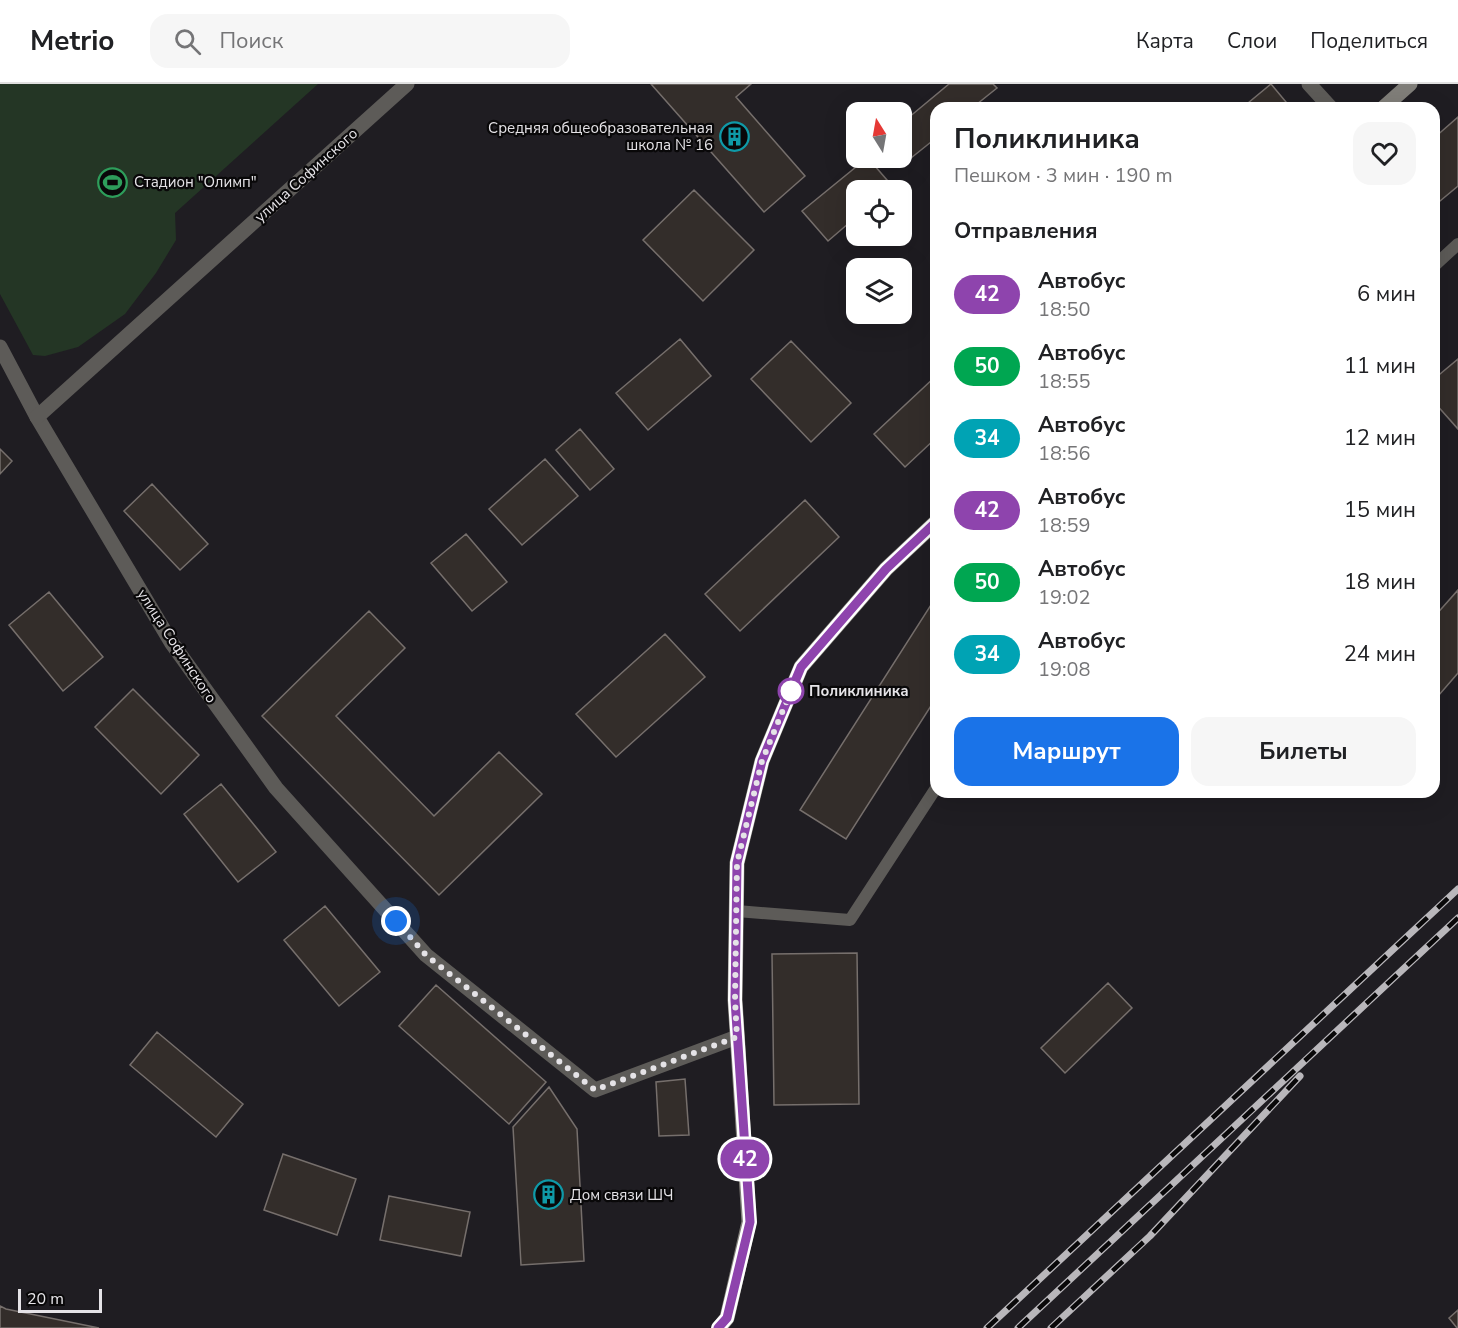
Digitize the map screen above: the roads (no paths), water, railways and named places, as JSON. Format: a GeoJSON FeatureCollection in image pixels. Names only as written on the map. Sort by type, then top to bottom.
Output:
{"type":"FeatureCollection","features":[{"type":"Feature","properties":{"kind":"main road"},"geometry":{"type":"LineString","coordinates":[[1390,102],[1410,84]]}},
{"type":"Feature","properties":{"kind":"main road"},"geometry":{"type":"LineString","coordinates":[[718,1328],[727,1318],[750,1222],[735,1000],[737,863],[762,761],[801,667],[886,569],[930,528]]}},
{"type":"Feature","properties":{"kind":"street","name":"улица Софинского"},"geometry":{"type":"LineString","coordinates":[[407,84],[37,417],[171,642],[276,788],[426,955],[595,1090],[737,1037]]}},
{"type":"Feature","properties":{"kind":"street"},"geometry":{"type":"LineString","coordinates":[[1309,84],[1326,102]]}},
{"type":"Feature","properties":{"kind":"street"},"geometry":{"type":"LineString","coordinates":[[0,346],[37,417]]}},
{"type":"Feature","properties":{"kind":"lane"},"geometry":{"type":"LineString","coordinates":[[1440,260],[1458,244]]}},
{"type":"Feature","properties":{"kind":"lane"},"geometry":{"type":"LineString","coordinates":[[737,911],[850,920],[930,797]]}},
{"type":"Feature","properties":{"kind":"railway"},"geometry":{"type":"LineString","coordinates":[[987,1328],[1458,889]]}},
{"type":"Feature","properties":{"kind":"railway"},"geometry":{"type":"LineString","coordinates":[[1018,1328],[1458,918]]}},
{"type":"Feature","properties":{"kind":"railway"},"geometry":{"type":"LineString","coordinates":[[1051,1328],[1150,1236],[1300,1076]]}},
{"type":"Feature","properties":{"kind":"place","name":"Средняя общеобразовательная школа № 16"},"geometry":{"type":"Point","coordinates":[734,137]}},
{"type":"Feature","properties":{"kind":"place","name":"Стадион \"Олимп\""},"geometry":{"type":"Point","coordinates":[113,182]}},
{"type":"Feature","properties":{"kind":"place","name":"Поликлиника"},"geometry":{"type":"Point","coordinates":[791,691]}},
{"type":"Feature","properties":{"kind":"place","name":"Дом связи ШЧ"},"geometry":{"type":"Point","coordinates":[549,1195]}}]}
